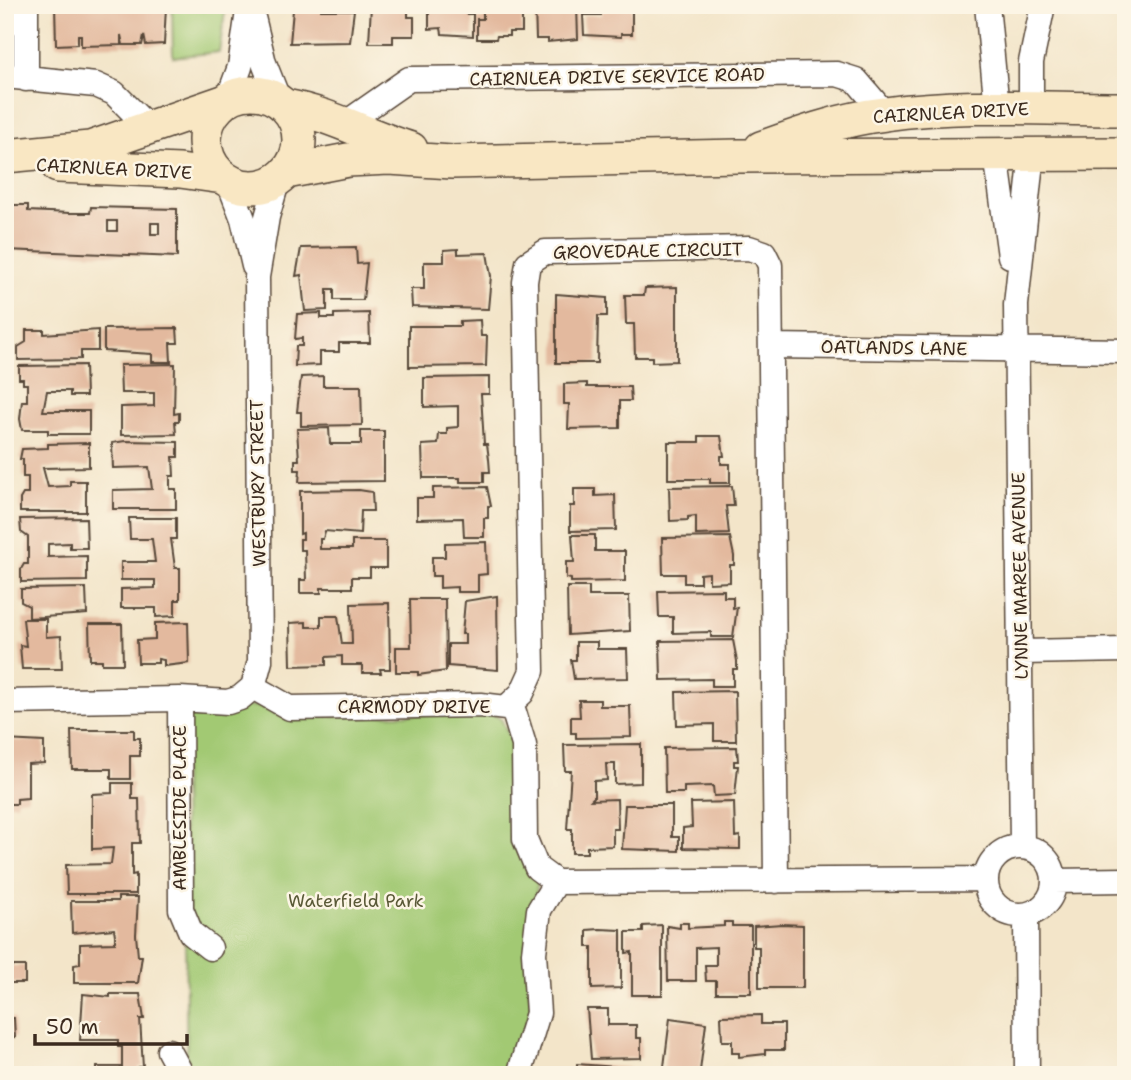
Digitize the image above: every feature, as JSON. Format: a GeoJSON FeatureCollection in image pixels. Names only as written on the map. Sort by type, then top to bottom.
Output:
{"type":"FeatureCollection","features":[{"type":"Feature","properties":{"kind":"street"},"geometry":{"type":"LineString","coordinates":[[26,5],[16,78],[96,85],[114,93],[150,130]]}},
{"type":"Feature","properties":{"kind":"street"},"geometry":{"type":"LineString","coordinates":[[249,5],[261,53],[282,104],[294,118],[298,139],[294,160],[282,176],[253,187],[226,179],[213,167],[205,140],[210,119],[225,101],[240,67],[249,5]]}},
{"type":"Feature","properties":{"kind":"street"},"geometry":{"type":"LineString","coordinates":[[987,5],[997,108],[996,154]]}},
{"type":"Feature","properties":{"kind":"street"},"geometry":{"type":"LineString","coordinates":[[1032,152],[1031,62],[1043,5]]}},
{"type":"Feature","properties":{"kind":"street","name":"CAIRNLEA DRIVE SERVICE ROAD"},"geometry":{"type":"LineString","coordinates":[[346,123],[409,79],[837,74],[856,80],[885,114]]}},
{"type":"Feature","properties":{"kind":"street"},"geometry":{"type":"LineString","coordinates":[[225,101],[254,92],[282,104]]}},
{"type":"Feature","properties":{"kind":"street","name":"CAIRNLEA DRIVE"},"geometry":{"type":"LineString","coordinates":[[5,158],[90,148],[150,130],[225,101]]}},
{"type":"Feature","properties":{"kind":"street","name":"CAIRNLEA DRIVE"},"geometry":{"type":"LineString","coordinates":[[282,104],[319,112],[375,138],[452,162]]}},
{"type":"Feature","properties":{"kind":"street","name":"CAIRNLEA DRIVE"},"geometry":{"type":"LineString","coordinates":[[739,156],[814,128],[885,114],[997,108],[1126,109]]}},
{"type":"Feature","properties":{"kind":"street","name":"CAIRNLEA DRIVE"},"geometry":{"type":"LineString","coordinates":[[282,176],[348,160],[389,158],[452,162],[1032,152],[1126,154]]}},
{"type":"Feature","properties":{"kind":"street","name":"LYNNE MAREE AVENUE"},"geometry":{"type":"LineString","coordinates":[[1016,305],[1032,152]]}},
{"type":"Feature","properties":{"kind":"street","name":"LYNNE MAREE AVENUE"},"geometry":{"type":"LineString","coordinates":[[996,154],[1016,305],[1022,846]]}},
{"type":"Feature","properties":{"kind":"street","name":"CAIRNLEA DRIVE"},"geometry":{"type":"LineString","coordinates":[[5,158],[73,168],[180,171],[226,179]]}},
{"type":"Feature","properties":{"kind":"street","name":"WESTBURY STREET"},"geometry":{"type":"LineString","coordinates":[[253,687],[260,661],[257,277],[267,217],[282,176]]}},
{"type":"Feature","properties":{"kind":"street","name":"WESTBURY STREET"},"geometry":{"type":"LineString","coordinates":[[226,179],[243,219],[257,277]]}},
{"type":"Feature","properties":{"kind":"street","name":"GROVEDALE CIRCUIT"},"geometry":{"type":"LineString","coordinates":[[506,708],[522,693],[532,671],[525,282],[528,263],[545,252],[750,248],[764,253],[770,265],[776,881]]}},
{"type":"Feature","properties":{"kind":"street","name":"OATLANDS LANE"},"geometry":{"type":"LineString","coordinates":[[771,346],[1126,351]]}},
{"type":"Feature","properties":{"kind":"street"},"geometry":{"type":"LineString","coordinates":[[1021,652],[1126,650]]}},
{"type":"Feature","properties":{"kind":"street"},"geometry":{"type":"LineString","coordinates":[[5,702],[180,699],[228,702],[240,698],[253,687]]}},
{"type":"Feature","properties":{"kind":"street","name":"CARMODY DRIVE"},"geometry":{"type":"LineString","coordinates":[[253,687],[290,708],[481,705],[506,708],[514,712],[524,745],[525,839],[537,868],[556,882]]}},
{"type":"Feature","properties":{"kind":"street","name":"AMBLESIDE PLACE"},"geometry":{"type":"LineString","coordinates":[[180,699],[181,909],[191,933],[210,948]]}},
{"type":"Feature","properties":{"kind":"street"},"geometry":{"type":"LineString","coordinates":[[1022,846],[1037,852],[1046,860],[1054,881],[1046,903],[1026,915],[1002,911],[993,903],[987,893],[985,878],[995,857],[1005,850],[1022,846]]}},
{"type":"Feature","properties":{"kind":"street"},"geometry":{"type":"LineString","coordinates":[[519,1075],[538,1013],[534,953],[539,909],[556,882],[985,878]]}},
{"type":"Feature","properties":{"kind":"street"},"geometry":{"type":"LineString","coordinates":[[1054,881],[1126,880]]}},
{"type":"Feature","properties":{"kind":"street"},"geometry":{"type":"LineString","coordinates":[[1026,915],[1027,1075]]}},
{"type":"Feature","properties":{"kind":"street"},"geometry":{"type":"LineString","coordinates":[[169,1051],[182,1075]]}},
{"type":"Feature","properties":{"kind":"green space"},"geometry":{"type":"Polygon","coordinates":[[[172,5],[226,5],[219,52],[173,57],[172,5]]]}},
{"type":"Feature","properties":{"kind":"green space","name":"Waterfield Park"},"geometry":{"type":"Polygon","coordinates":[[[259,706],[283,717],[491,713],[501,719],[513,743],[538,881],[526,955],[531,1010],[509,1075],[187,1075],[182,708],[259,706]]]}},
{"type":"Feature","properties":{"kind":"building"},"geometry":{"type":"Polygon","coordinates":[[[55,5],[122,8],[163,5],[166,7],[164,44],[146,45],[144,35],[142,45],[123,45],[121,35],[121,45],[81,46],[81,35],[78,35],[78,44],[56,45],[55,5]]]}},
{"type":"Feature","properties":{"kind":"building"},"geometry":{"type":"Polygon","coordinates":[[[297,5],[321,5],[321,10],[354,10],[350,42],[290,43],[293,10],[297,10],[297,5]]]}},
{"type":"Feature","properties":{"kind":"building"},"geometry":{"type":"Polygon","coordinates":[[[371,5],[408,5],[408,17],[414,17],[414,36],[393,36],[393,43],[369,43],[371,5]]]}},
{"type":"Feature","properties":{"kind":"building"},"geometry":{"type":"Polygon","coordinates":[[[429,5],[466,5],[466,14],[473,14],[473,36],[442,34],[441,28],[429,29],[429,5]]]}},
{"type":"Feature","properties":{"kind":"building"},"geometry":{"type":"Polygon","coordinates":[[[483,5],[522,5],[522,32],[509,32],[509,36],[497,36],[496,39],[477,39],[477,19],[483,19],[483,5]]]}},
{"type":"Feature","properties":{"kind":"building"},"geometry":{"type":"Polygon","coordinates":[[[535,5],[577,5],[578,39],[548,42],[548,39],[536,39],[535,5]]]}},
{"type":"Feature","properties":{"kind":"building"},"geometry":{"type":"Polygon","coordinates":[[[601,5],[632,5],[632,34],[621,34],[621,37],[584,35],[583,15],[601,15],[601,5]]]}},
{"type":"Feature","properties":{"kind":"building"},"geometry":{"type":"Polygon","coordinates":[[[5,205],[28,205],[28,211],[70,213],[90,213],[91,207],[177,209],[177,257],[6,250],[5,205]],[[108,221],[108,231],[117,231],[117,221],[108,221]],[[151,223],[151,234],[159,234],[159,223],[151,223]]]}},
{"type":"Feature","properties":{"kind":"building"},"geometry":{"type":"Polygon","coordinates":[[[356,247],[357,264],[367,263],[363,300],[334,300],[334,289],[327,289],[327,310],[305,311],[301,275],[296,276],[301,248],[356,247]]]}},
{"type":"Feature","properties":{"kind":"building"},"geometry":{"type":"Polygon","coordinates":[[[458,249],[458,254],[487,253],[491,276],[488,309],[412,307],[411,289],[424,289],[424,262],[444,262],[444,250],[458,249]]]}},
{"type":"Feature","properties":{"kind":"building"},"geometry":{"type":"Polygon","coordinates":[[[677,287],[677,361],[652,362],[652,357],[635,357],[634,324],[626,324],[625,295],[644,295],[645,288],[677,287]]]}},
{"type":"Feature","properties":{"kind":"building"},"geometry":{"type":"Polygon","coordinates":[[[556,294],[607,298],[607,316],[598,316],[597,363],[556,363],[556,294]]]}},
{"type":"Feature","properties":{"kind":"building"},"geometry":{"type":"Polygon","coordinates":[[[321,313],[321,318],[334,318],[334,314],[369,313],[370,343],[339,343],[339,352],[320,352],[320,365],[295,366],[296,346],[302,346],[302,338],[295,339],[297,314],[321,313]]]}},
{"type":"Feature","properties":{"kind":"building"},"geometry":{"type":"Polygon","coordinates":[[[480,320],[481,336],[487,336],[486,366],[409,367],[409,326],[460,326],[460,321],[480,320]]]}},
{"type":"Feature","properties":{"kind":"building"},"geometry":{"type":"Polygon","coordinates":[[[177,328],[178,343],[170,343],[171,362],[152,362],[152,354],[104,351],[104,329],[177,328]]]}},
{"type":"Feature","properties":{"kind":"building"},"geometry":{"type":"Polygon","coordinates":[[[26,330],[44,330],[44,334],[98,330],[98,351],[81,351],[81,359],[18,360],[18,347],[26,342],[26,330]]]}},
{"type":"Feature","properties":{"kind":"building"},"geometry":{"type":"Polygon","coordinates":[[[175,364],[174,414],[179,413],[179,421],[175,421],[176,434],[121,435],[121,407],[154,406],[154,393],[121,393],[120,365],[175,364]]]}},
{"type":"Feature","properties":{"kind":"building"},"geometry":{"type":"Polygon","coordinates":[[[85,365],[86,396],[70,396],[70,391],[47,391],[43,411],[89,411],[89,434],[48,434],[48,430],[22,430],[20,419],[22,401],[27,401],[27,384],[23,384],[23,379],[19,379],[19,366],[85,365]]]}},
{"type":"Feature","properties":{"kind":"building"},"geometry":{"type":"Polygon","coordinates":[[[323,376],[323,386],[361,386],[362,425],[301,426],[301,412],[297,412],[301,377],[323,376]]]}},
{"type":"Feature","properties":{"kind":"building"},"geometry":{"type":"Polygon","coordinates":[[[489,377],[489,394],[481,394],[484,444],[487,444],[490,472],[484,472],[484,482],[460,482],[460,478],[423,478],[422,445],[438,444],[439,434],[447,434],[447,428],[458,427],[458,406],[424,407],[424,378],[489,377]]]}},
{"type":"Feature","properties":{"kind":"building"},"geometry":{"type":"Polygon","coordinates":[[[587,383],[587,387],[630,387],[631,401],[620,401],[620,428],[568,429],[569,404],[564,404],[564,384],[587,383]]]}},
{"type":"Feature","properties":{"kind":"building"},"geometry":{"type":"Polygon","coordinates":[[[329,428],[330,444],[361,444],[361,431],[384,431],[384,481],[299,482],[300,470],[295,470],[295,460],[299,460],[297,429],[329,428]]]}},
{"type":"Feature","properties":{"kind":"building"},"geometry":{"type":"Polygon","coordinates":[[[699,436],[721,436],[724,456],[721,456],[721,464],[730,464],[730,483],[710,483],[710,479],[668,479],[668,442],[699,442],[699,436]]]}},
{"type":"Feature","properties":{"kind":"building"},"geometry":{"type":"Polygon","coordinates":[[[178,442],[178,457],[173,457],[174,476],[170,476],[170,489],[176,489],[176,509],[113,509],[113,490],[152,489],[149,467],[113,468],[112,443],[178,442]]]}},
{"type":"Feature","properties":{"kind":"building"},"geometry":{"type":"Polygon","coordinates":[[[89,443],[89,467],[43,468],[48,487],[70,486],[70,481],[86,481],[86,512],[20,512],[20,499],[23,494],[28,494],[28,477],[23,477],[23,459],[20,459],[22,449],[48,448],[48,444],[89,443]]]}},
{"type":"Feature","properties":{"kind":"building"},"geometry":{"type":"Polygon","coordinates":[[[732,486],[734,506],[726,506],[729,534],[696,535],[696,516],[688,517],[688,520],[670,521],[669,487],[732,486]]]}},
{"type":"Feature","properties":{"kind":"building"},"geometry":{"type":"Polygon","coordinates":[[[487,487],[491,506],[488,506],[488,518],[484,518],[484,537],[464,537],[463,518],[417,519],[417,498],[433,498],[433,488],[487,487]]]}},
{"type":"Feature","properties":{"kind":"building"},"geometry":{"type":"Polygon","coordinates":[[[574,489],[595,489],[595,496],[615,495],[616,530],[570,531],[570,506],[574,506],[574,489]]]}},
{"type":"Feature","properties":{"kind":"building"},"geometry":{"type":"Polygon","coordinates":[[[300,491],[372,492],[373,511],[361,511],[360,534],[325,531],[323,539],[320,539],[320,549],[352,549],[352,541],[386,541],[386,568],[370,568],[370,577],[352,577],[352,588],[321,588],[321,593],[300,593],[300,580],[306,580],[305,550],[300,550],[303,533],[300,534],[300,491]]]}},
{"type":"Feature","properties":{"kind":"building"},"geometry":{"type":"Polygon","coordinates":[[[86,518],[87,548],[70,548],[70,543],[48,544],[48,557],[87,556],[87,581],[21,582],[21,569],[24,564],[28,564],[28,537],[21,532],[20,519],[86,518]]]}},
{"type":"Feature","properties":{"kind":"building"},"geometry":{"type":"Polygon","coordinates":[[[129,518],[176,518],[176,539],[171,539],[175,568],[180,568],[180,600],[175,600],[175,616],[156,617],[156,608],[121,608],[121,589],[155,588],[155,580],[121,580],[121,562],[155,562],[152,539],[130,539],[129,518]]]}},
{"type":"Feature","properties":{"kind":"building"},"geometry":{"type":"Polygon","coordinates":[[[572,535],[595,535],[595,551],[625,551],[625,581],[571,582],[571,579],[566,578],[566,562],[574,562],[572,535]]]}},
{"type":"Feature","properties":{"kind":"building"},"geometry":{"type":"Polygon","coordinates":[[[730,537],[734,565],[730,565],[730,582],[709,583],[709,573],[700,574],[700,583],[684,583],[684,574],[663,574],[662,538],[730,537]]]}},
{"type":"Feature","properties":{"kind":"building"},"geometry":{"type":"Polygon","coordinates":[[[486,542],[487,574],[478,575],[478,592],[457,592],[457,587],[440,588],[440,576],[432,576],[432,557],[445,557],[445,543],[486,542]]]}},
{"type":"Feature","properties":{"kind":"building"},"geometry":{"type":"Polygon","coordinates":[[[567,587],[589,587],[589,596],[629,596],[630,631],[568,635],[567,587]]]}},
{"type":"Feature","properties":{"kind":"building"},"geometry":{"type":"Polygon","coordinates":[[[86,588],[87,614],[29,618],[29,606],[21,602],[21,589],[86,588]]]}},
{"type":"Feature","properties":{"kind":"building"},"geometry":{"type":"Polygon","coordinates":[[[724,590],[724,597],[733,597],[733,608],[737,607],[733,637],[711,637],[711,632],[673,633],[673,617],[659,617],[658,591],[724,590]]]}},
{"type":"Feature","properties":{"kind":"building"},"geometry":{"type":"Polygon","coordinates":[[[497,596],[498,670],[448,666],[448,644],[465,644],[465,634],[462,634],[465,601],[497,596]]]}},
{"type":"Feature","properties":{"kind":"building"},"geometry":{"type":"Polygon","coordinates":[[[410,599],[445,599],[446,671],[418,675],[418,672],[396,672],[396,647],[411,647],[410,599]]]}},
{"type":"Feature","properties":{"kind":"building"},"geometry":{"type":"Polygon","coordinates":[[[389,603],[390,669],[380,669],[381,673],[362,673],[362,665],[342,665],[342,656],[326,657],[326,665],[291,666],[290,623],[306,622],[306,627],[321,627],[321,616],[338,616],[342,644],[352,644],[351,604],[389,603]]]}},
{"type":"Feature","properties":{"kind":"building"},"geometry":{"type":"Polygon","coordinates":[[[23,619],[46,619],[46,637],[61,636],[62,669],[22,669],[20,645],[26,646],[23,619]]]}},
{"type":"Feature","properties":{"kind":"building"},"geometry":{"type":"Polygon","coordinates":[[[188,622],[189,663],[164,666],[164,660],[158,659],[158,663],[138,663],[137,640],[155,639],[155,623],[188,622]]]}},
{"type":"Feature","properties":{"kind":"building"},"geometry":{"type":"Polygon","coordinates":[[[89,624],[122,624],[123,664],[102,664],[102,660],[90,660],[89,624]]]}},
{"type":"Feature","properties":{"kind":"building"},"geometry":{"type":"Polygon","coordinates":[[[733,640],[737,669],[733,669],[733,686],[712,686],[712,679],[661,680],[660,641],[733,640]]]}},
{"type":"Feature","properties":{"kind":"building"},"geometry":{"type":"Polygon","coordinates":[[[576,642],[597,642],[597,649],[627,649],[628,678],[574,679],[571,660],[576,660],[576,642]]]}},
{"type":"Feature","properties":{"kind":"building"},"geometry":{"type":"Polygon","coordinates":[[[735,691],[736,741],[714,741],[714,724],[677,725],[676,692],[735,691]]]}},
{"type":"Feature","properties":{"kind":"building"},"geometry":{"type":"Polygon","coordinates":[[[579,700],[600,700],[600,706],[630,706],[631,737],[576,738],[576,733],[571,733],[571,717],[580,717],[579,700]]]}},
{"type":"Feature","properties":{"kind":"building"},"geometry":{"type":"Polygon","coordinates":[[[71,730],[134,730],[134,738],[140,738],[140,756],[130,756],[130,779],[111,779],[111,769],[72,769],[71,730]]]}},
{"type":"Feature","properties":{"kind":"building"},"geometry":{"type":"Polygon","coordinates":[[[5,740],[44,742],[44,763],[28,764],[28,798],[17,799],[17,804],[5,804],[5,740]]]}},
{"type":"Feature","properties":{"kind":"building"},"geometry":{"type":"Polygon","coordinates":[[[641,744],[641,783],[615,784],[615,764],[606,764],[607,780],[594,781],[594,797],[591,800],[617,799],[618,829],[613,829],[613,846],[587,847],[587,853],[572,853],[572,829],[567,829],[571,771],[565,771],[564,745],[641,744]]]}},
{"type":"Feature","properties":{"kind":"building"},"geometry":{"type":"Polygon","coordinates":[[[737,747],[738,761],[734,761],[734,766],[738,766],[735,795],[714,796],[713,786],[684,787],[684,793],[665,793],[664,748],[737,747]]]}},
{"type":"Feature","properties":{"kind":"building"},"geometry":{"type":"Polygon","coordinates":[[[112,783],[132,783],[132,799],[139,799],[140,843],[132,843],[132,875],[136,874],[136,894],[67,894],[66,865],[111,864],[113,848],[92,849],[92,794],[112,793],[112,783]]]}},
{"type":"Feature","properties":{"kind":"building"},"geometry":{"type":"Polygon","coordinates":[[[734,802],[735,837],[740,836],[740,849],[683,848],[683,828],[692,827],[691,803],[734,802]]]}},
{"type":"Feature","properties":{"kind":"building"},"geometry":{"type":"Polygon","coordinates":[[[625,805],[672,805],[672,837],[679,837],[679,851],[622,849],[625,805]]]}},
{"type":"Feature","properties":{"kind":"building"},"geometry":{"type":"Polygon","coordinates":[[[118,897],[138,897],[136,935],[138,956],[142,956],[138,983],[74,983],[74,965],[80,964],[80,944],[115,943],[115,935],[114,929],[72,933],[71,901],[118,901],[118,897]]]}},
{"type":"Feature","properties":{"kind":"building"},"geometry":{"type":"Polygon","coordinates":[[[724,922],[732,922],[732,926],[751,926],[751,993],[716,993],[716,981],[706,981],[705,965],[716,965],[716,947],[696,948],[696,981],[668,981],[667,926],[680,928],[680,923],[688,923],[688,928],[724,926],[724,922]]]}},
{"type":"Feature","properties":{"kind":"building"},"geometry":{"type":"Polygon","coordinates":[[[662,925],[662,995],[632,995],[632,952],[626,953],[626,932],[643,932],[643,926],[662,925]]]}},
{"type":"Feature","properties":{"kind":"building"},"geometry":{"type":"Polygon","coordinates":[[[803,925],[803,988],[759,988],[759,947],[754,947],[754,926],[803,925]]]}},
{"type":"Feature","properties":{"kind":"building"},"geometry":{"type":"Polygon","coordinates":[[[587,930],[621,930],[621,988],[592,989],[592,947],[587,947],[587,930]]]}},
{"type":"Feature","properties":{"kind":"building"},"geometry":{"type":"Polygon","coordinates":[[[5,966],[25,966],[25,983],[5,983],[5,966]]]}},
{"type":"Feature","properties":{"kind":"building"},"geometry":{"type":"Polygon","coordinates":[[[83,994],[110,997],[110,994],[140,994],[144,1019],[140,1019],[143,1067],[139,1067],[139,1075],[97,1075],[97,1067],[122,1067],[122,1047],[118,1047],[118,1040],[80,1040],[83,994]]]}},
{"type":"Feature","properties":{"kind":"building"},"geometry":{"type":"Polygon","coordinates":[[[5,1004],[8,1004],[8,1018],[14,1018],[15,1037],[5,1038],[5,1004]]]}},
{"type":"Feature","properties":{"kind":"building"},"geometry":{"type":"Polygon","coordinates":[[[587,1009],[608,1009],[608,1025],[636,1025],[636,1038],[641,1038],[641,1058],[591,1059],[587,1009]]]}},
{"type":"Feature","properties":{"kind":"building"},"geometry":{"type":"Polygon","coordinates":[[[761,1015],[761,1024],[784,1024],[784,1050],[765,1050],[765,1054],[739,1057],[739,1053],[732,1053],[732,1041],[722,1041],[721,1016],[761,1015]]]}},
{"type":"Feature","properties":{"kind":"building"},"geometry":{"type":"Polygon","coordinates":[[[670,1018],[706,1023],[700,1071],[704,1072],[704,1075],[663,1075],[670,1018]]]}},
{"type":"Feature","properties":{"kind":"building"},"geometry":{"type":"Polygon","coordinates":[[[577,1064],[629,1068],[629,1075],[577,1075],[577,1064]]]}}]}
